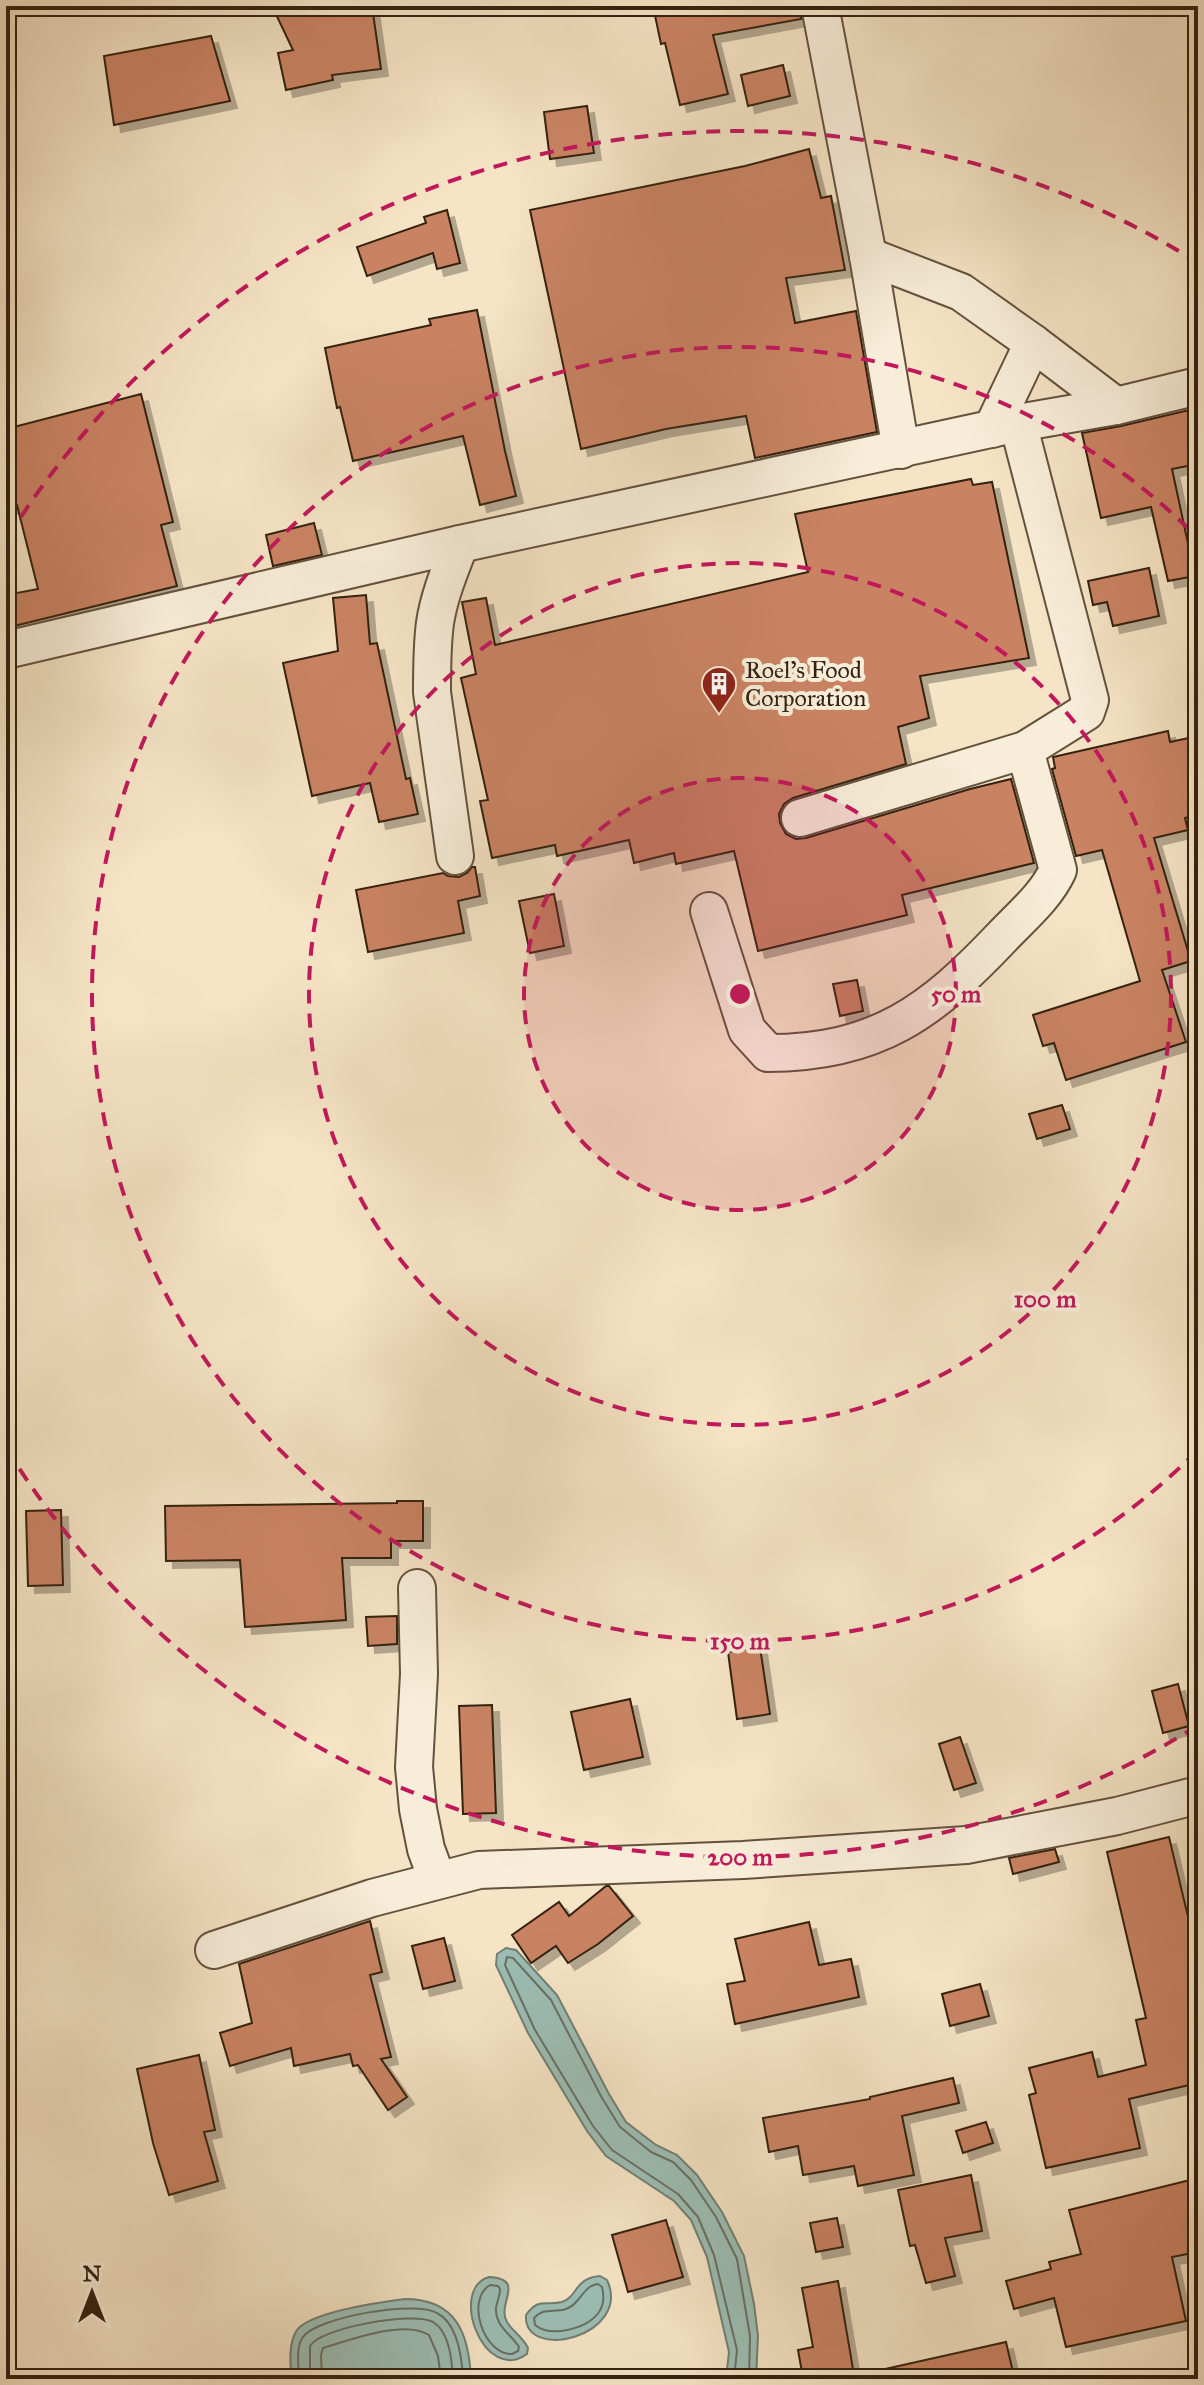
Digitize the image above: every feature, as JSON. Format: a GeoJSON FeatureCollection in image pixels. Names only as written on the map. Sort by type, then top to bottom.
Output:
{"type":"FeatureCollection","features":[{"type":"Feature","properties":{"kind":"street"},"geometry":{"type":"LineString","coordinates":[[820,6],[901,450]]}},
{"type":"Feature","properties":{"kind":"street"},"geometry":{"type":"LineString","coordinates":[[868,256],[961,292],[1116,406]]}},
{"type":"Feature","properties":{"kind":"street"},"geometry":{"type":"LineString","coordinates":[[800,818],[1025,750],[1086,712],[1090,700],[1005,426],[1033,343]]}},
{"type":"Feature","properties":{"kind":"street"},"geometry":{"type":"LineString","coordinates":[[6,650],[460,544],[1198,386]]}},
{"type":"Feature","properties":{"kind":"street"},"geometry":{"type":"LineString","coordinates":[[455,856],[432,692],[432,669],[435,620],[460,544]]}},
{"type":"Feature","properties":{"kind":"street"},"geometry":{"type":"LineString","coordinates":[[709,911],[747,1030],[768,1053],[810,1053],[891,1030],[934,1000],[991,948],[1050,887],[1058,870],[1025,750]]}},
{"type":"Feature","properties":{"kind":"street"},"geometry":{"type":"LineString","coordinates":[[417,1588],[419,1674],[414,1767],[426,1849],[437,1879]]}},
{"type":"Feature","properties":{"kind":"street"},"geometry":{"type":"LineString","coordinates":[[214,1950],[372,1898],[479,1870],[728,1861],[966,1845],[1117,1816],[1198,1795]]}},
{"type":"Feature","properties":{"kind":"water"},"geometry":{"type":"Polygon","coordinates":[[[506,1948],[516,1950],[557,1995],[626,2122],[656,2145],[677,2155],[697,2175],[722,2212],[744,2256],[754,2304],[758,2336],[756,2379],[726,2379],[729,2352],[707,2257],[691,2220],[674,2201],[606,2156],[587,2131],[528,2033],[496,1965],[497,1954],[506,1948]]]}},
{"type":"Feature","properties":{"kind":"water"},"geometry":{"type":"Polygon","coordinates":[[[600,2276],[607,2280],[611,2300],[605,2316],[592,2328],[557,2340],[541,2338],[530,2330],[526,2315],[535,2306],[567,2300],[585,2280],[600,2276]]]}},
{"type":"Feature","properties":{"kind":"water"},"geometry":{"type":"Polygon","coordinates":[[[489,2277],[506,2282],[507,2322],[528,2348],[527,2354],[511,2360],[497,2357],[476,2332],[472,2298],[477,2285],[489,2277]]]}},
{"type":"Feature","properties":{"kind":"water"},"geometry":{"type":"Polygon","coordinates":[[[405,2299],[437,2305],[448,2312],[463,2333],[471,2379],[292,2379],[292,2341],[297,2330],[305,2324],[348,2309],[405,2299]]]}},
{"type":"Feature","properties":{"kind":"building"},"geometry":{"type":"Polygon","coordinates":[[[272,6],[372,6],[381,69],[332,75],[333,80],[286,90],[278,53],[293,50],[272,6]]]}},
{"type":"Feature","properties":{"kind":"building"},"geometry":{"type":"Polygon","coordinates":[[[653,6],[800,6],[801,19],[713,35],[728,94],[680,105],[653,6]]]}},
{"type":"Feature","properties":{"kind":"building"},"geometry":{"type":"Polygon","coordinates":[[[211,36],[230,101],[114,125],[104,56],[211,36]]]}},
{"type":"Feature","properties":{"kind":"building"},"geometry":{"type":"Polygon","coordinates":[[[783,65],[790,96],[748,106],[741,75],[783,65]]]}},
{"type":"Feature","properties":{"kind":"building"},"geometry":{"type":"Polygon","coordinates":[[[587,106],[594,153],[550,159],[544,112],[587,106]]]}},
{"type":"Feature","properties":{"kind":"building"},"geometry":{"type":"Polygon","coordinates":[[[809,149],[821,198],[831,196],[845,270],[786,278],[795,323],[856,311],[877,432],[755,458],[746,416],[666,429],[581,449],[530,210],[745,166],[809,149]]]}},
{"type":"Feature","properties":{"kind":"building"},"geometry":{"type":"Polygon","coordinates":[[[447,210],[460,263],[437,269],[433,253],[367,276],[357,247],[426,223],[424,217],[447,210]]]}},
{"type":"Feature","properties":{"kind":"building"},"geometry":{"type":"Polygon","coordinates":[[[477,310],[516,496],[480,505],[463,436],[353,461],[340,407],[337,408],[325,348],[431,325],[429,319],[477,310]]]}},
{"type":"Feature","properties":{"kind":"building"},"geometry":{"type":"Polygon","coordinates":[[[141,394],[173,522],[161,525],[177,586],[6,628],[6,595],[38,589],[17,505],[6,508],[6,429],[141,394]]]}},
{"type":"Feature","properties":{"kind":"building"},"geometry":{"type":"Polygon","coordinates":[[[1198,408],[1198,464],[1172,469],[1195,576],[1168,581],[1151,507],[1101,518],[1082,433],[1198,408]]]}},
{"type":"Feature","properties":{"kind":"building"},"geometry":{"type":"Polygon","coordinates":[[[971,479],[973,485],[992,482],[1029,658],[920,676],[929,718],[898,727],[906,764],[793,798],[784,804],[779,814],[780,823],[786,834],[796,839],[806,838],[1011,779],[1034,863],[902,895],[907,915],[758,951],[734,851],[676,864],[674,853],[634,863],[629,840],[557,856],[555,845],[492,858],[480,801],[488,800],[461,678],[476,674],[462,602],[486,598],[495,645],[808,572],[795,514],[971,479]]]}},
{"type":"Feature","properties":{"kind":"building"},"geometry":{"type":"Polygon","coordinates":[[[314,523],[322,555],[273,566],[266,535],[314,523]]]}},
{"type":"Feature","properties":{"kind":"building"},"geometry":{"type":"Polygon","coordinates":[[[1149,568],[1159,616],[1113,626],[1107,602],[1093,605],[1088,581],[1149,568]]]}},
{"type":"Feature","properties":{"kind":"building"},"geometry":{"type":"Polygon","coordinates":[[[366,595],[370,644],[377,643],[406,779],[410,778],[418,814],[379,822],[370,783],[312,796],[283,663],[338,651],[333,598],[366,595]]]}},
{"type":"Feature","properties":{"kind":"building"},"geometry":{"type":"Polygon","coordinates":[[[1168,731],[1170,742],[1198,736],[1198,815],[1185,818],[1188,830],[1154,838],[1191,961],[1162,970],[1186,1042],[1066,1080],[1054,1043],[1043,1046],[1033,1015],[1140,981],[1102,850],[1076,856],[1052,769],[1055,768],[1053,757],[1168,731]]]}},
{"type":"Feature","properties":{"kind":"building"},"geometry":{"type":"Polygon","coordinates":[[[475,867],[480,896],[458,901],[464,933],[368,952],[356,890],[443,873],[459,877],[475,867]]]}},
{"type":"Feature","properties":{"kind":"building"},"geometry":{"type":"Polygon","coordinates":[[[554,894],[564,946],[530,953],[519,901],[554,894]]]}},
{"type":"Feature","properties":{"kind":"building"},"geometry":{"type":"Polygon","coordinates":[[[857,980],[863,1011],[840,1016],[833,984],[857,980]]]}},
{"type":"Feature","properties":{"kind":"building"},"geometry":{"type":"Polygon","coordinates":[[[1062,1105],[1070,1129],[1037,1139],[1029,1114],[1062,1105]]]}},
{"type":"Feature","properties":{"kind":"building"},"geometry":{"type":"Polygon","coordinates":[[[423,1501],[423,1541],[391,1541],[391,1558],[342,1558],[346,1620],[245,1627],[240,1560],[166,1561],[165,1506],[423,1501]]]}},
{"type":"Feature","properties":{"kind":"building"},"geometry":{"type":"Polygon","coordinates":[[[61,1510],[63,1585],[28,1586],[26,1511],[61,1510]]]}},
{"type":"Feature","properties":{"kind":"building"},"geometry":{"type":"Polygon","coordinates":[[[397,1616],[397,1644],[368,1646],[366,1617],[397,1616]]]}},
{"type":"Feature","properties":{"kind":"building"},"geometry":{"type":"Polygon","coordinates":[[[760,1647],[770,1714],[737,1719],[728,1652],[760,1647]]]}},
{"type":"Feature","properties":{"kind":"building"},"geometry":{"type":"Polygon","coordinates":[[[1178,1684],[1189,1726],[1163,1733],[1152,1691],[1178,1684]]]}},
{"type":"Feature","properties":{"kind":"building"},"geometry":{"type":"Polygon","coordinates":[[[630,1699],[643,1757],[584,1770],[571,1712],[630,1699]]]}},
{"type":"Feature","properties":{"kind":"building"},"geometry":{"type":"Polygon","coordinates":[[[492,1705],[496,1813],[463,1814],[459,1706],[492,1705]]]}},
{"type":"Feature","properties":{"kind":"building"},"geometry":{"type":"Polygon","coordinates":[[[960,1737],[976,1783],[954,1790],[939,1744],[960,1737]]]}},
{"type":"Feature","properties":{"kind":"building"},"geometry":{"type":"Polygon","coordinates":[[[1169,1837],[1195,1946],[1192,1947],[1198,1972],[1198,2083],[1129,2099],[1140,2148],[1046,2168],[1029,2095],[1036,2093],[1029,2068],[1092,2052],[1098,2077],[1146,2065],[1136,2020],[1146,2018],[1107,1852],[1169,1837]]]}},
{"type":"Feature","properties":{"kind":"building"},"geometry":{"type":"Polygon","coordinates":[[[1055,1849],[1059,1862],[1013,1874],[1009,1858],[1055,1849]]]}},
{"type":"Feature","properties":{"kind":"building"},"geometry":{"type":"Polygon","coordinates":[[[606,1886],[633,1916],[568,1963],[556,1946],[531,1963],[512,1935],[559,1902],[569,1916],[606,1886]]]}},
{"type":"Feature","properties":{"kind":"building"},"geometry":{"type":"Polygon","coordinates":[[[370,1921],[382,1972],[370,1975],[391,2057],[381,2059],[407,2097],[388,2110],[358,2065],[353,2066],[350,2054],[294,2066],[291,2048],[230,2066],[220,2033],[252,2023],[239,1964],[370,1921]]]}},
{"type":"Feature","properties":{"kind":"building"},"geometry":{"type":"Polygon","coordinates":[[[809,1922],[819,1965],[851,1959],[859,1997],[735,2024],[727,1984],[745,1981],[735,1939],[809,1922]]]}},
{"type":"Feature","properties":{"kind":"building"},"geometry":{"type":"Polygon","coordinates":[[[444,1938],[455,1981],[423,1989],[412,1946],[444,1938]]]}},
{"type":"Feature","properties":{"kind":"building"},"geometry":{"type":"Polygon","coordinates":[[[980,1984],[989,2016],[950,2026],[942,1994],[980,1984]]]}},
{"type":"Feature","properties":{"kind":"building"},"geometry":{"type":"Polygon","coordinates":[[[199,2055],[215,2130],[204,2132],[218,2181],[169,2195],[153,2143],[137,2069],[199,2055]]]}},
{"type":"Feature","properties":{"kind":"building"},"geometry":{"type":"Polygon","coordinates":[[[953,2078],[959,2103],[902,2116],[914,2175],[858,2186],[854,2166],[803,2175],[798,2146],[769,2152],[763,2118],[870,2099],[953,2078]]]}},
{"type":"Feature","properties":{"kind":"building"},"geometry":{"type":"Polygon","coordinates":[[[986,2122],[993,2143],[963,2153],[956,2131],[986,2122]]]}},
{"type":"Feature","properties":{"kind":"building"},"geometry":{"type":"Polygon","coordinates":[[[971,2175],[982,2231],[945,2238],[955,2276],[926,2283],[915,2245],[910,2246],[898,2190],[971,2175]]]}},
{"type":"Feature","properties":{"kind":"building"},"geometry":{"type":"Polygon","coordinates":[[[1198,2178],[1198,2252],[1172,2257],[1186,2321],[1066,2347],[1054,2298],[1014,2309],[1006,2281],[1051,2269],[1049,2262],[1081,2254],[1069,2210],[1198,2178]]]}},
{"type":"Feature","properties":{"kind":"building"},"geometry":{"type":"Polygon","coordinates":[[[837,2218],[843,2247],[816,2252],[810,2223],[837,2218]]]}},
{"type":"Feature","properties":{"kind":"building"},"geometry":{"type":"Polygon","coordinates":[[[666,2220],[683,2277],[628,2292],[612,2235],[666,2220]]]}},
{"type":"Feature","properties":{"kind":"building"},"geometry":{"type":"Polygon","coordinates":[[[838,2281],[853,2369],[803,2378],[798,2350],[813,2347],[802,2288],[838,2281]]]}},
{"type":"Feature","properties":{"kind":"building"},"geometry":{"type":"Polygon","coordinates":[[[1006,2342],[1013,2372],[981,2379],[886,2379],[885,2369],[1006,2342]]]}},
{"type":"Feature","properties":{"kind":"place","name":"Roel's Food Corporation"},"geometry":{"type":"Point","coordinates":[719,715]}}]}
